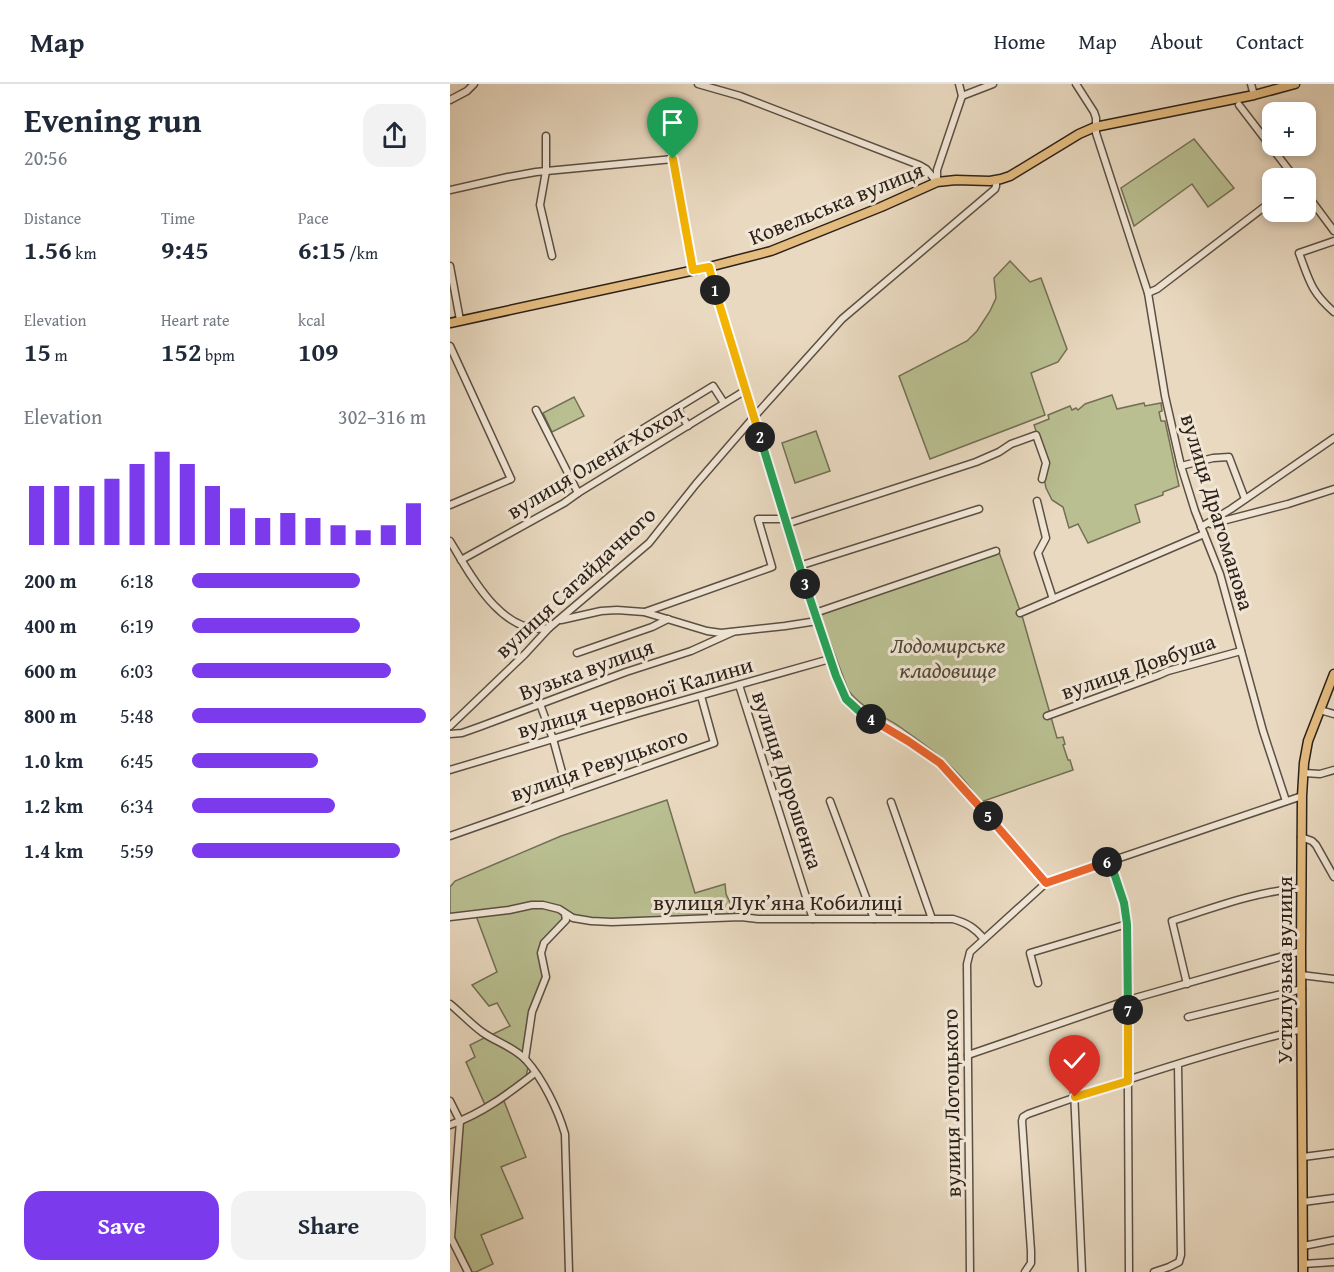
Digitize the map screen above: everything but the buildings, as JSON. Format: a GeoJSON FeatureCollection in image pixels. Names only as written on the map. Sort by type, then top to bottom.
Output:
{"type":"FeatureCollection","features":[{"type":"Feature","properties":{"kind":"main road","name":"Ковельська вулиця"},"geometry":{"type":"LineString","coordinates":[[450,323],[709,267],[771,251],[937,182],[996,180],[1010,176],[1079,134],[1095,127],[1254,95],[1295,84]]}},
{"type":"Feature","properties":{"kind":"main road","name":"Устилузька вулиця"},"geometry":{"type":"LineString","coordinates":[[1303,1268],[1302,796],[1308,741],[1334,674]]}},
{"type":"Feature","properties":{"kind":"street"},"geometry":{"type":"LineString","coordinates":[[450,100],[467,91],[474,84]]}},
{"type":"Feature","properties":{"kind":"street"},"geometry":{"type":"LineString","coordinates":[[698,84],[740,96],[919,165],[937,182]]}},
{"type":"Feature","properties":{"kind":"street"},"geometry":{"type":"LineString","coordinates":[[937,182],[938,170],[962,96],[959,84]]}},
{"type":"Feature","properties":{"kind":"street"},"geometry":{"type":"LineString","coordinates":[[962,96],[993,84]]}},
{"type":"Feature","properties":{"kind":"street","name":"вулиця Драгоманова"},"geometry":{"type":"LineString","coordinates":[[1076,84],[1094,112],[1095,127],[1148,293],[1165,396],[1181,465],[1195,511],[1220,574],[1263,731],[1286,801]]}},
{"type":"Feature","properties":{"kind":"street"},"geometry":{"type":"LineString","coordinates":[[1251,84],[1254,95]]}},
{"type":"Feature","properties":{"kind":"street"},"geometry":{"type":"LineString","coordinates":[[1239,105],[1287,168]]}},
{"type":"Feature","properties":{"kind":"street"},"geometry":{"type":"LineString","coordinates":[[546,136],[546,171],[540,205],[552,256]]}},
{"type":"Feature","properties":{"kind":"street"},"geometry":{"type":"LineString","coordinates":[[450,190],[546,171],[673,159],[693,270]]}},
{"type":"Feature","properties":{"kind":"street","name":"вулиця Сагайдачного"},"geometry":{"type":"LineString","coordinates":[[450,726],[549,628],[649,543],[753,417],[842,319],[995,189],[996,180]]}},
{"type":"Feature","properties":{"kind":"street"},"geometry":{"type":"LineString","coordinates":[[1316,207],[1334,231]]}},
{"type":"Feature","properties":{"kind":"street"},"geometry":{"type":"LineString","coordinates":[[1148,293],[1157,289],[1262,209]]}},
{"type":"Feature","properties":{"kind":"street"},"geometry":{"type":"LineString","coordinates":[[1334,241],[1299,253],[1312,288],[1334,312]]}},
{"type":"Feature","properties":{"kind":"street"},"geometry":{"type":"LineString","coordinates":[[450,266],[460,320]]}},
{"type":"Feature","properties":{"kind":"street"},"geometry":{"type":"LineString","coordinates":[[709,267],[799,566],[846,699],[859,711],[940,763],[1046,883],[1302,796]]}},
{"type":"Feature","properties":{"kind":"street"},"geometry":{"type":"LineString","coordinates":[[450,346],[511,479],[450,505]]}},
{"type":"Feature","properties":{"kind":"street"},"geometry":{"type":"LineString","coordinates":[[618,444],[713,386],[724,403]]}},
{"type":"Feature","properties":{"kind":"street","name":"вулиця Олени Хохол"},"geometry":{"type":"LineString","coordinates":[[461,560],[564,503],[746,390]]}},
{"type":"Feature","properties":{"kind":"street"},"geometry":{"type":"LineString","coordinates":[[677,408],[688,426]]}},
{"type":"Feature","properties":{"kind":"street"},"geometry":{"type":"LineString","coordinates":[[536,410],[578,493]]}},
{"type":"Feature","properties":{"kind":"street"},"geometry":{"type":"LineString","coordinates":[[644,612],[772,567],[758,519],[786,521],[976,462],[1011,444],[1036,435],[1046,463],[1042,480]]}},
{"type":"Feature","properties":{"kind":"street"},"geometry":{"type":"LineString","coordinates":[[1203,530],[1334,438]]}},
{"type":"Feature","properties":{"kind":"street"},"geometry":{"type":"LineString","coordinates":[[1181,465],[1229,457],[1245,499]]}},
{"type":"Feature","properties":{"kind":"street"},"geometry":{"type":"LineString","coordinates":[[1020,613],[1203,530],[1334,489]]}},
{"type":"Feature","properties":{"kind":"street"},"geometry":{"type":"LineString","coordinates":[[1037,501],[1046,538],[1038,554],[1053,599]]}},
{"type":"Feature","properties":{"kind":"street"},"geometry":{"type":"LineString","coordinates":[[799,566],[979,509]]}},
{"type":"Feature","properties":{"kind":"street"},"geometry":{"type":"LineString","coordinates":[[450,542],[488,600],[505,616],[535,633],[536,641]]}},
{"type":"Feature","properties":{"kind":"street"},"geometry":{"type":"LineString","coordinates":[[814,613],[996,551]]}},
{"type":"Feature","properties":{"kind":"street"},"geometry":{"type":"LineString","coordinates":[[558,620],[601,611],[644,612],[706,631],[721,633],[817,621]]}},
{"type":"Feature","properties":{"kind":"street"},"geometry":{"type":"LineString","coordinates":[[577,653],[652,627],[668,619]]}},
{"type":"Feature","properties":{"kind":"street"},"geometry":{"type":"LineString","coordinates":[[528,628],[549,628]]}},
{"type":"Feature","properties":{"kind":"street","name":"Вузька вулиця"},"geometry":{"type":"LineString","coordinates":[[450,734],[462,733],[626,672],[691,651],[733,632]]}},
{"type":"Feature","properties":{"kind":"street","name":"вулиця Довбуша"},"geometry":{"type":"LineString","coordinates":[[1047,716],[1168,671],[1241,651]]}},
{"type":"Feature","properties":{"kind":"street","name":"вулиця Червоної Калини"},"geometry":{"type":"LineString","coordinates":[[450,770],[830,659]]}},
{"type":"Feature","properties":{"kind":"street","name":"вулиця Дорошенка"},"geometry":{"type":"LineString","coordinates":[[739,685],[813,919]]}},
{"type":"Feature","properties":{"kind":"street","name":"вулиця Ревуцького"},"geometry":{"type":"LineString","coordinates":[[450,836],[714,743],[701,696]]}},
{"type":"Feature","properties":{"kind":"street"},"geometry":{"type":"LineString","coordinates":[[540,704],[553,739],[568,794]]}},
{"type":"Feature","properties":{"kind":"street"},"geometry":{"type":"LineString","coordinates":[[1320,710],[1334,714]]}},
{"type":"Feature","properties":{"kind":"street"},"geometry":{"type":"LineString","coordinates":[[1304,773],[1320,774],[1334,770]]}},
{"type":"Feature","properties":{"kind":"street"},"geometry":{"type":"LineString","coordinates":[[830,801],[874,919]]}},
{"type":"Feature","properties":{"kind":"street"},"geometry":{"type":"LineString","coordinates":[[891,802],[932,919]]}},
{"type":"Feature","properties":{"kind":"street"},"geometry":{"type":"LineString","coordinates":[[1301,837],[1316,844],[1331,862],[1334,877]]}},
{"type":"Feature","properties":{"kind":"street"},"geometry":{"type":"LineString","coordinates":[[1110,861],[1124,903],[1127,924],[1130,1272]]}},
{"type":"Feature","properties":{"kind":"street","name":"вулиця Лотоцького"},"geometry":{"type":"LineString","coordinates":[[970,1272],[967,964],[970,952],[1046,883]]}},
{"type":"Feature","properties":{"kind":"street"},"geometry":{"type":"LineString","coordinates":[[1187,984],[1172,921],[1239,900],[1301,888]]}},
{"type":"Feature","properties":{"kind":"street","name":"вулиця Лукʼяна Кобилиці"},"geometry":{"type":"LineString","coordinates":[[450,917],[543,905],[559,909],[573,918],[612,922],[741,917],[758,919],[953,919],[971,926],[984,939]]}},
{"type":"Feature","properties":{"kind":"street"},"geometry":{"type":"LineString","coordinates":[[525,1059],[532,1012],[546,977],[541,953],[544,943],[566,920],[565,914]]}},
{"type":"Feature","properties":{"kind":"street"},"geometry":{"type":"LineString","coordinates":[[1038,983],[1030,953],[1127,924]]}},
{"type":"Feature","properties":{"kind":"street"},"geometry":{"type":"LineString","coordinates":[[968,1055],[1128,1000],[1301,951]]}},
{"type":"Feature","properties":{"kind":"street"},"geometry":{"type":"LineString","coordinates":[[1301,975],[1334,979]]}},
{"type":"Feature","properties":{"kind":"street"},"geometry":{"type":"LineString","coordinates":[[1188,1017],[1302,989]]}},
{"type":"Feature","properties":{"kind":"street"},"geometry":{"type":"LineString","coordinates":[[450,1004],[483,1033],[525,1059],[560,1115],[565,1134],[569,1272]]}},
{"type":"Feature","properties":{"kind":"street"},"geometry":{"type":"LineString","coordinates":[[1025,1272],[1030,1263],[1031,1251],[1023,1117],[1075,1097],[1245,1043],[1302,1029]]}},
{"type":"Feature","properties":{"kind":"street"},"geometry":{"type":"LineString","coordinates":[[1072,1045],[1082,1272]]}},
{"type":"Feature","properties":{"kind":"street"},"geometry":{"type":"LineString","coordinates":[[1154,1272],[1179,1262],[1181,1255],[1178,1065]]}},
{"type":"Feature","properties":{"kind":"street"},"geometry":{"type":"LineString","coordinates":[[450,1125],[498,1102],[535,1073]]}},
{"type":"Feature","properties":{"kind":"street"},"geometry":{"type":"LineString","coordinates":[[450,1101],[460,1121],[451,1238],[468,1272]]}},
{"type":"Feature","properties":{"kind":"street"},"geometry":{"type":"LineString","coordinates":[[1303,1156],[1334,1153]]}},
{"type":"Feature","properties":{"kind":"street"},"geometry":{"type":"LineString","coordinates":[[1303,1202],[1334,1198]]}},
{"type":"Feature","properties":{"kind":"street"},"geometry":{"type":"LineString","coordinates":[[1303,1245],[1334,1240]]}},
{"type":"Feature","properties":{"kind":"street"},"geometry":{"type":"LineString","coordinates":[[1303,1268],[1334,1262]]}},
{"type":"Feature","properties":{"kind":"green space"},"geometry":{"type":"Polygon","coordinates":[[[1194,139],[1234,188],[1208,207],[1192,184],[1134,226],[1121,188],[1194,139]]]}},
{"type":"Feature","properties":{"kind":"green space"},"geometry":{"type":"Polygon","coordinates":[[[1010,261],[1030,282],[1041,278],[1067,349],[1058,362],[1031,373],[1045,415],[930,459],[899,376],[967,341],[977,331],[996,298],[994,278],[1010,261]]]}},
{"type":"Feature","properties":{"kind":"green space"},"geometry":{"type":"Polygon","coordinates":[[[1112,395],[1117,409],[1144,403],[1145,406],[1161,403],[1162,411],[1159,412],[1161,421],[1165,421],[1179,486],[1163,492],[1163,495],[1135,505],[1140,522],[1088,543],[1078,524],[1069,528],[1063,507],[1052,500],[1046,488],[1044,478],[1047,463],[1034,425],[1049,419],[1048,415],[1070,406],[1072,410],[1076,408],[1078,410],[1085,404],[1112,395]]]}},
{"type":"Feature","properties":{"kind":"green space"},"geometry":{"type":"Polygon","coordinates":[[[574,397],[584,416],[552,432],[543,413],[574,397]]]}},
{"type":"Feature","properties":{"kind":"green space"},"geometry":{"type":"Polygon","coordinates":[[[816,431],[830,471],[795,483],[782,443],[816,431]]]}},
{"type":"Feature","properties":{"kind":"green space","name":"Лодомирське кладовище"},"geometry":{"type":"Polygon","coordinates":[[[999,552],[1023,619],[1057,738],[1063,737],[1065,744],[1063,745],[1073,770],[981,802],[964,780],[939,756],[900,727],[853,697],[848,690],[820,615],[999,552]]]}},
{"type":"Feature","properties":{"kind":"green space"},"geometry":{"type":"Polygon","coordinates":[[[667,800],[695,893],[725,884],[726,894],[736,915],[597,920],[564,916],[564,920],[544,943],[545,977],[522,1054],[491,1035],[510,1026],[497,1003],[489,1006],[472,985],[497,972],[475,913],[450,916],[450,887],[455,881],[561,836],[667,800]]]}},
{"type":"Feature","properties":{"kind":"green space"},"geometry":{"type":"Polygon","coordinates":[[[484,1038],[514,1054],[528,1067],[526,1077],[486,1107],[466,1062],[475,1057],[470,1045],[484,1038]]]}},
{"type":"Feature","properties":{"kind":"green space"},"geometry":{"type":"Polygon","coordinates":[[[504,1101],[526,1157],[501,1167],[523,1218],[481,1235],[493,1264],[471,1272],[453,1238],[462,1123],[504,1101]]]}},
{"type":"Feature","properties":{"kind":"route"},"geometry":{"type":"LineString","coordinates":[[673,159],[693,270],[709,267],[802,574],[846,699],[859,711],[940,763],[1046,883],[1110,861],[1124,903],[1127,924],[1128,1081],[1075,1097]]}}]}
